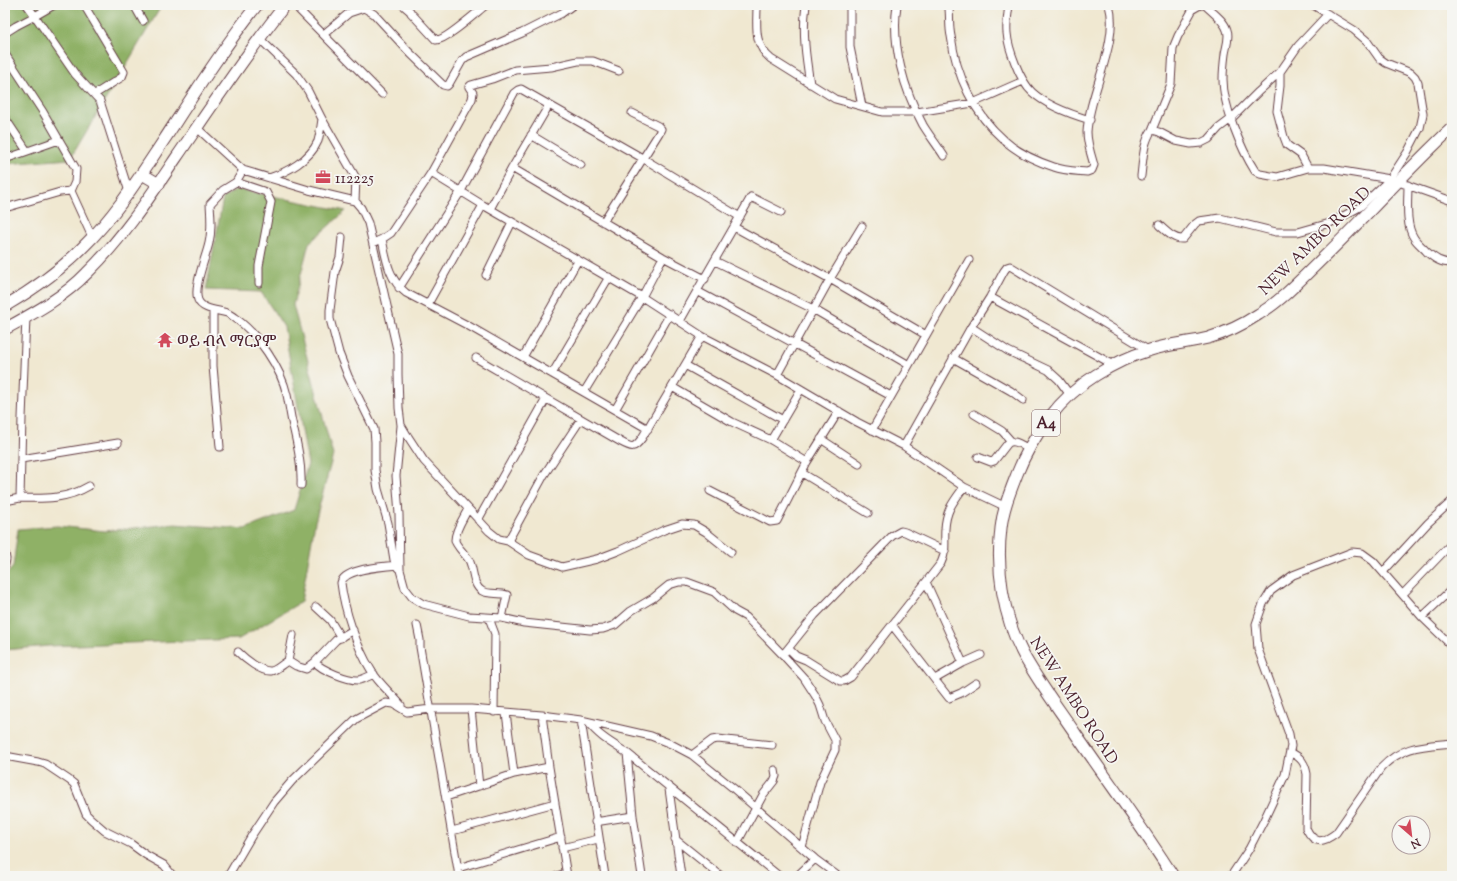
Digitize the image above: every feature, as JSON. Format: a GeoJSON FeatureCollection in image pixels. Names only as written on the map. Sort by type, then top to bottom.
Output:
{"type":"FeatureCollection","features":[{"type":"Feature","properties":{"kind":"main road"},"geometry":{"type":"LineString","coordinates":[[5,306],[23,296],[58,270],[92,237],[142,174],[185,107],[256,5]]}},
{"type":"Feature","properties":{"kind":"main road"},"geometry":{"type":"LineString","coordinates":[[5,329],[62,295],[87,274],[119,240],[259,38],[284,5]]}},
{"type":"Feature","properties":{"kind":"main road","name":"NEW AMBO ROAD"},"geometry":{"type":"LineString","coordinates":[[1173,876],[1044,687],[1023,654],[1015,636],[1004,598],[1001,579],[1001,528],[1006,507],[1023,458],[1045,424],[1061,404],[1094,376],[1114,365],[1148,350],[1210,338],[1243,324],[1261,313],[1300,281],[1452,128]]}},
{"type":"Feature","properties":{"kind":"main road"},"geometry":{"type":"LineString","coordinates":[[142,174],[159,184]]}},
{"type":"Feature","properties":{"kind":"street"},"geometry":{"type":"LineString","coordinates":[[27,5],[75,74],[95,94],[102,106],[129,192]]}},
{"type":"Feature","properties":{"kind":"street"},"geometry":{"type":"LineString","coordinates":[[5,33],[54,5]]}},
{"type":"Feature","properties":{"kind":"street"},"geometry":{"type":"LineString","coordinates":[[84,5],[124,72],[122,77],[95,94]]}},
{"type":"Feature","properties":{"kind":"street"},"geometry":{"type":"LineString","coordinates":[[134,5],[143,21]]}},
{"type":"Feature","properties":{"kind":"street"},"geometry":{"type":"LineString","coordinates":[[402,5],[413,8],[411,13],[436,40],[446,36],[486,5]]}},
{"type":"Feature","properties":{"kind":"street"},"geometry":{"type":"LineString","coordinates":[[324,34],[348,13],[364,8],[374,14],[416,60],[443,85],[447,86],[466,57],[522,33],[562,13],[573,5]]}},
{"type":"Feature","properties":{"kind":"street"},"geometry":{"type":"LineString","coordinates":[[758,5],[757,34],[764,53],[771,59],[835,99],[882,112],[917,112],[973,103],[1023,81]]}},
{"type":"Feature","properties":{"kind":"street"},"geometry":{"type":"LineString","coordinates":[[806,5],[804,22],[806,57],[810,84]]}},
{"type":"Feature","properties":{"kind":"street"},"geometry":{"type":"LineString","coordinates":[[850,5],[850,47],[862,106]]}},
{"type":"Feature","properties":{"kind":"street"},"geometry":{"type":"LineString","coordinates":[[897,5],[897,43],[907,90],[924,126],[944,156]]}},
{"type":"Feature","properties":{"kind":"street"},"geometry":{"type":"LineString","coordinates":[[951,5],[950,36],[957,65],[973,103],[982,115],[1004,140],[1024,155],[1056,168],[1087,172],[1092,170],[1094,165],[1087,132],[1110,41],[1111,10],[1109,5]]}},
{"type":"Feature","properties":{"kind":"street"},"geometry":{"type":"LineString","coordinates":[[1009,5],[1007,17],[1008,39],[1017,69],[1023,81],[1032,92],[1052,106],[1090,120]]}},
{"type":"Feature","properties":{"kind":"street"},"geometry":{"type":"LineString","coordinates":[[1141,176],[1147,137],[1152,130],[1172,84],[1173,48],[1193,9],[1200,5],[1205,5],[1224,24],[1227,30],[1228,34],[1224,56],[1223,80],[1231,119],[1239,141],[1253,168],[1260,174],[1277,177],[1308,168],[1324,168],[1399,181],[1452,201]]}},
{"type":"Feature","properties":{"kind":"street"},"geometry":{"type":"LineString","coordinates":[[1313,5],[1359,34],[1367,41],[1379,58],[1386,63],[1411,73],[1418,82],[1423,114],[1420,128],[1407,154],[1399,181],[1408,209],[1411,232],[1414,239],[1432,257],[1440,262],[1452,263]]}},
{"type":"Feature","properties":{"kind":"street"},"geometry":{"type":"LineString","coordinates":[[300,10],[382,94]]}},
{"type":"Feature","properties":{"kind":"street"},"geometry":{"type":"LineString","coordinates":[[1152,130],[1176,141],[1191,144],[1201,143],[1209,139],[1280,72],[1298,46],[1328,14]]}},
{"type":"Feature","properties":{"kind":"street"},"geometry":{"type":"LineString","coordinates":[[259,38],[296,74],[308,91],[322,119],[356,178],[355,201]]}},
{"type":"Feature","properties":{"kind":"street"},"geometry":{"type":"LineString","coordinates":[[5,54],[43,112],[76,169],[75,182],[71,192],[92,237]]}},
{"type":"Feature","properties":{"kind":"street"},"geometry":{"type":"LineString","coordinates":[[373,243],[391,233],[431,173],[474,96],[469,87],[471,85],[492,79],[514,70],[551,67],[578,61],[593,61],[619,71]]}},
{"type":"Feature","properties":{"kind":"street"},"geometry":{"type":"LineString","coordinates":[[1280,72],[1277,111],[1284,137],[1287,145],[1301,155],[1308,168]]}},
{"type":"Feature","properties":{"kind":"street"},"geometry":{"type":"LineString","coordinates":[[399,288],[461,191],[514,93],[518,90],[524,90],[644,159],[740,217]]}},
{"type":"Feature","properties":{"kind":"street"},"geometry":{"type":"LineString","coordinates":[[490,208],[549,105]]}},
{"type":"Feature","properties":{"kind":"street"},"geometry":{"type":"LineString","coordinates":[[603,222],[660,133],[661,129],[658,126],[632,113]]}},
{"type":"Feature","properties":{"kind":"street"},"geometry":{"type":"LineString","coordinates":[[5,118],[27,151]]}},
{"type":"Feature","properties":{"kind":"street"},"geometry":{"type":"LineString","coordinates":[[269,178],[298,164],[310,153],[318,141],[322,119]]}},
{"type":"Feature","properties":{"kind":"street"},"geometry":{"type":"LineString","coordinates":[[197,128],[243,170],[355,201],[364,213],[373,243],[398,354],[401,425],[396,476],[399,514],[398,567]]}},
{"type":"Feature","properties":{"kind":"street"},"geometry":{"type":"LineString","coordinates":[[531,135],[581,165]]}},
{"type":"Feature","properties":{"kind":"street"},"geometry":{"type":"LineString","coordinates":[[5,159],[59,140]]}},
{"type":"Feature","properties":{"kind":"street"},"geometry":{"type":"LineString","coordinates":[[512,168],[603,222],[704,279]]}},
{"type":"Feature","properties":{"kind":"street"},"geometry":{"type":"LineString","coordinates":[[243,170],[236,182],[223,190],[210,204],[212,226],[196,291],[198,301],[202,305],[213,310],[228,313],[237,319],[255,336],[281,378],[287,394],[297,442],[302,472],[301,485]]}},
{"type":"Feature","properties":{"kind":"street"},"geometry":{"type":"LineString","coordinates":[[431,173],[512,222],[609,277],[670,314],[702,336],[777,375],[872,430],[904,446],[964,487],[1006,507]]}},
{"type":"Feature","properties":{"kind":"street"},"geometry":{"type":"LineString","coordinates":[[1159,225],[1180,240],[1183,239],[1194,224],[1199,221],[1220,218],[1276,232],[1298,232],[1330,224],[1360,207],[1399,181]]}},
{"type":"Feature","properties":{"kind":"street"},"geometry":{"type":"LineString","coordinates":[[236,182],[266,192],[271,202],[259,266],[259,283]]}},
{"type":"Feature","properties":{"kind":"street"},"geometry":{"type":"LineString","coordinates":[[5,208],[60,192],[71,192]]}},
{"type":"Feature","properties":{"kind":"street"},"geometry":{"type":"LineString","coordinates":[[680,321],[751,197],[780,212]]}},
{"type":"Feature","properties":{"kind":"street"},"geometry":{"type":"LineString","coordinates":[[428,304],[483,204]]}},
{"type":"Feature","properties":{"kind":"street"},"geometry":{"type":"LineString","coordinates":[[486,275],[512,222]]}},
{"type":"Feature","properties":{"kind":"street"},"geometry":{"type":"LineString","coordinates":[[777,375],[794,342],[862,226]]}},
{"type":"Feature","properties":{"kind":"street"},"geometry":{"type":"LineString","coordinates":[[734,227],[830,279],[926,335]]}},
{"type":"Feature","properties":{"kind":"street"},"geometry":{"type":"LineString","coordinates":[[342,237],[340,257],[335,272],[330,319],[341,359],[374,429],[376,442],[375,470],[378,489],[388,523],[398,567],[405,588],[412,597],[423,604],[469,616],[502,618],[584,629],[603,628],[615,625],[631,611],[653,598],[669,585],[679,582],[687,582],[714,592],[735,611],[746,617],[804,678],[815,694],[825,721],[835,740],[835,750],[820,782],[802,847]]}},
{"type":"Feature","properties":{"kind":"street"},"geometry":{"type":"LineString","coordinates":[[382,239],[386,260],[399,288],[467,324],[648,429]]}},
{"type":"Feature","properties":{"kind":"street"},"geometry":{"type":"LineString","coordinates":[[584,392],[642,297],[663,256]]}},
{"type":"Feature","properties":{"kind":"street"},"geometry":{"type":"LineString","coordinates":[[523,357],[578,260]]}},
{"type":"Feature","properties":{"kind":"street"},"geometry":{"type":"LineString","coordinates":[[872,430],[969,260]]}},
{"type":"Feature","properties":{"kind":"street"},"geometry":{"type":"LineString","coordinates":[[715,261],[813,309],[909,365]]}},
{"type":"Feature","properties":{"kind":"street"},"geometry":{"type":"LineString","coordinates":[[904,446],[1004,270],[1010,266],[1148,350]]}},
{"type":"Feature","properties":{"kind":"street"},"geometry":{"type":"LineString","coordinates":[[552,374],[609,277]]}},
{"type":"Feature","properties":{"kind":"street"},"geometry":{"type":"LineString","coordinates":[[698,291],[891,396]]}},
{"type":"Feature","properties":{"kind":"street"},"geometry":{"type":"LineString","coordinates":[[990,297],[1114,365]]}},
{"type":"Feature","properties":{"kind":"street"},"geometry":{"type":"LineString","coordinates":[[213,310],[213,366],[220,447]]}},
{"type":"Feature","properties":{"kind":"street"},"geometry":{"type":"LineString","coordinates":[[615,410],[670,314]]}},
{"type":"Feature","properties":{"kind":"street"},"geometry":{"type":"LineString","coordinates":[[20,498],[26,317]]}},
{"type":"Feature","properties":{"kind":"street"},"geometry":{"type":"LineString","coordinates":[[971,327],[1008,351],[1048,370],[1059,380],[1070,395]]}},
{"type":"Feature","properties":{"kind":"street"},"geometry":{"type":"LineString","coordinates":[[476,358],[630,447],[638,444],[648,429],[702,336]]}},
{"type":"Feature","properties":{"kind":"street"},"geometry":{"type":"LineString","coordinates":[[953,358],[1011,391],[1023,400]]}},
{"type":"Feature","properties":{"kind":"street"},"geometry":{"type":"LineString","coordinates":[[685,365],[783,420]]}},
{"type":"Feature","properties":{"kind":"street"},"geometry":{"type":"LineString","coordinates":[[672,387],[732,422],[771,440],[808,462]]}},
{"type":"Feature","properties":{"kind":"street"},"geometry":{"type":"LineString","coordinates":[[771,440],[801,389]]}},
{"type":"Feature","properties":{"kind":"street"},"geometry":{"type":"LineString","coordinates":[[478,520],[546,399]]}},
{"type":"Feature","properties":{"kind":"street"},"geometry":{"type":"LineString","coordinates":[[710,491],[770,522],[777,521],[808,462],[839,411]]}},
{"type":"Feature","properties":{"kind":"street"},"geometry":{"type":"LineString","coordinates":[[974,414],[1002,431],[1011,441],[1029,449]]}},
{"type":"Feature","properties":{"kind":"street"},"geometry":{"type":"LineString","coordinates":[[508,541],[544,475],[581,419]]}},
{"type":"Feature","properties":{"kind":"street"},"geometry":{"type":"LineString","coordinates":[[401,425],[424,461],[478,520],[499,539],[508,541],[529,555],[562,567],[597,559],[618,552],[664,530],[682,524],[694,525],[706,532],[731,552]]}},
{"type":"Feature","properties":{"kind":"street"},"geometry":{"type":"LineString","coordinates":[[821,440],[859,464]]}},
{"type":"Feature","properties":{"kind":"street"},"geometry":{"type":"LineString","coordinates":[[978,458],[991,462],[994,461],[1011,441]]}},
{"type":"Feature","properties":{"kind":"street"},"geometry":{"type":"LineString","coordinates":[[21,459],[118,443]]}},
{"type":"Feature","properties":{"kind":"street"},"geometry":{"type":"LineString","coordinates":[[802,473],[868,513]]}},
{"type":"Feature","properties":{"kind":"street"},"geometry":{"type":"LineString","coordinates":[[5,501],[20,498],[60,498],[80,492],[89,486]]}},
{"type":"Feature","properties":{"kind":"street"},"geometry":{"type":"LineString","coordinates":[[789,648],[796,656],[806,660],[840,681],[844,681],[851,677],[941,563],[945,556],[945,529],[950,505],[964,487]]}},
{"type":"Feature","properties":{"kind":"street"},"geometry":{"type":"LineString","coordinates":[[1383,572],[1428,523],[1452,501]]}},
{"type":"Feature","properties":{"kind":"street"},"geometry":{"type":"LineString","coordinates":[[468,508],[457,532],[456,543],[469,560],[477,585],[481,590],[485,592],[507,595],[502,618]]}},
{"type":"Feature","properties":{"kind":"street"},"geometry":{"type":"LineString","coordinates":[[782,654],[789,648],[815,615],[892,536],[905,532],[945,551]]}},
{"type":"Feature","properties":{"kind":"street"},"geometry":{"type":"LineString","coordinates":[[1403,594],[1452,543]]}},
{"type":"Feature","properties":{"kind":"street"},"geometry":{"type":"LineString","coordinates":[[1231,876],[1249,849],[1264,820],[1285,775],[1292,746],[1258,649],[1256,624],[1263,604],[1271,591],[1293,575],[1352,552],[1362,553],[1373,561],[1422,616],[1452,646]]}},
{"type":"Feature","properties":{"kind":"street"},"geometry":{"type":"LineString","coordinates":[[5,553],[5,565]]}},
{"type":"Feature","properties":{"kind":"street"},"geometry":{"type":"LineString","coordinates":[[398,567],[361,570],[347,574],[342,578],[341,590],[361,651],[374,674],[407,712]]}},
{"type":"Feature","properties":{"kind":"street"},"geometry":{"type":"LineString","coordinates":[[926,582],[963,663]]}},
{"type":"Feature","properties":{"kind":"street"},"geometry":{"type":"LineString","coordinates":[[1422,616],[1452,589]]}},
{"type":"Feature","properties":{"kind":"street"},"geometry":{"type":"LineString","coordinates":[[316,607],[330,620],[341,638]]}},
{"type":"Feature","properties":{"kind":"street"},"geometry":{"type":"LineString","coordinates":[[489,618],[495,634],[494,712]]}},
{"type":"Feature","properties":{"kind":"street"},"geometry":{"type":"LineString","coordinates":[[417,625],[459,876]]}},
{"type":"Feature","properties":{"kind":"street"},"geometry":{"type":"LineString","coordinates":[[892,625],[947,696],[950,698],[961,694],[976,683]]}},
{"type":"Feature","properties":{"kind":"street"},"geometry":{"type":"LineString","coordinates":[[288,661],[303,669],[309,667],[336,640],[354,630]]}},
{"type":"Feature","properties":{"kind":"street"},"geometry":{"type":"LineString","coordinates":[[238,652],[250,663],[267,670],[274,670],[288,661],[293,636]]}},
{"type":"Feature","properties":{"kind":"street"},"geometry":{"type":"LineString","coordinates":[[935,679],[981,654]]}},
{"type":"Feature","properties":{"kind":"street"},"geometry":{"type":"LineString","coordinates":[[315,662],[322,669],[351,680],[360,680],[374,674]]}},
{"type":"Feature","properties":{"kind":"street"},"geometry":{"type":"LineString","coordinates":[[228,876],[252,835],[274,802],[292,781],[356,719],[386,703],[394,704],[407,712],[431,709],[472,709],[542,715],[584,721],[651,736],[692,755],[815,859],[838,876]]}},
{"type":"Feature","properties":{"kind":"street"},"geometry":{"type":"LineString","coordinates":[[472,709],[480,786]]}},
{"type":"Feature","properties":{"kind":"street"},"geometry":{"type":"LineString","coordinates":[[506,713],[514,774]]}},
{"type":"Feature","properties":{"kind":"street"},"geometry":{"type":"LineString","coordinates":[[542,715],[560,838],[567,874],[557,876]]}},
{"type":"Feature","properties":{"kind":"street"},"geometry":{"type":"LineString","coordinates":[[584,721],[594,730],[627,753],[779,876]]}},
{"type":"Feature","properties":{"kind":"street"},"geometry":{"type":"LineString","coordinates":[[584,721],[595,822],[604,876]]}},
{"type":"Feature","properties":{"kind":"street"},"geometry":{"type":"LineString","coordinates":[[692,755],[712,740],[718,739],[772,745]]}},
{"type":"Feature","properties":{"kind":"street"},"geometry":{"type":"LineString","coordinates":[[1291,753],[1301,759],[1307,774],[1306,828],[1309,835],[1314,840],[1321,841],[1328,839],[1336,833],[1390,758],[1401,752],[1420,746],[1452,743]]}},
{"type":"Feature","properties":{"kind":"street"},"geometry":{"type":"LineString","coordinates":[[627,753],[633,816],[642,876]]}},
{"type":"Feature","properties":{"kind":"street"},"geometry":{"type":"LineString","coordinates":[[5,756],[45,764],[69,780],[74,784],[86,814],[91,819],[105,831],[131,844],[146,855],[164,865],[173,876]]}},
{"type":"Feature","properties":{"kind":"street"},"geometry":{"type":"LineString","coordinates":[[446,797],[514,774],[549,767]]}},
{"type":"Feature","properties":{"kind":"street"},"geometry":{"type":"LineString","coordinates":[[737,843],[763,795],[774,781],[776,776],[775,770]]}},
{"type":"Feature","properties":{"kind":"street"},"geometry":{"type":"LineString","coordinates":[[669,788],[681,876]]}},
{"type":"Feature","properties":{"kind":"street"},"geometry":{"type":"LineString","coordinates":[[452,831],[555,803]]}},
{"type":"Feature","properties":{"kind":"street"},"geometry":{"type":"LineString","coordinates":[[595,822],[633,816]]}},
{"type":"Feature","properties":{"kind":"street"},"geometry":{"type":"LineString","coordinates":[[458,868],[560,838]]}},
{"type":"Feature","properties":{"kind":"street"},"geometry":{"type":"LineString","coordinates":[[562,848],[598,839]]}},
{"type":"Feature","properties":{"kind":"street"},"geometry":{"type":"LineString","coordinates":[[675,839],[721,876]]}},
{"type":"Feature","properties":{"kind":"street"},"geometry":{"type":"LineString","coordinates":[[797,876],[815,859]]}},
{"type":"Feature","properties":{"kind":"green space"},"geometry":{"type":"Polygon","coordinates":[[[5,5],[162,5],[70,159],[5,164],[5,5]]]}},
{"type":"Feature","properties":{"kind":"green space"},"geometry":{"type":"Polygon","coordinates":[[[237,189],[346,211],[309,243],[293,305],[333,455],[315,522],[301,602],[239,639],[49,646],[5,650],[5,576],[13,567],[18,529],[57,526],[105,531],[173,524],[245,529],[294,510],[308,464],[284,327],[261,292],[206,290],[223,198],[237,189]]]}},
{"type":"Feature","properties":{"kind":"place","name":"112225"},"geometry":{"type":"Point","coordinates":[323,177]}},
{"type":"Feature","properties":{"kind":"place","name":"ወይ ብላ ማርያም"},"geometry":{"type":"Point","coordinates":[165,340]}}]}
